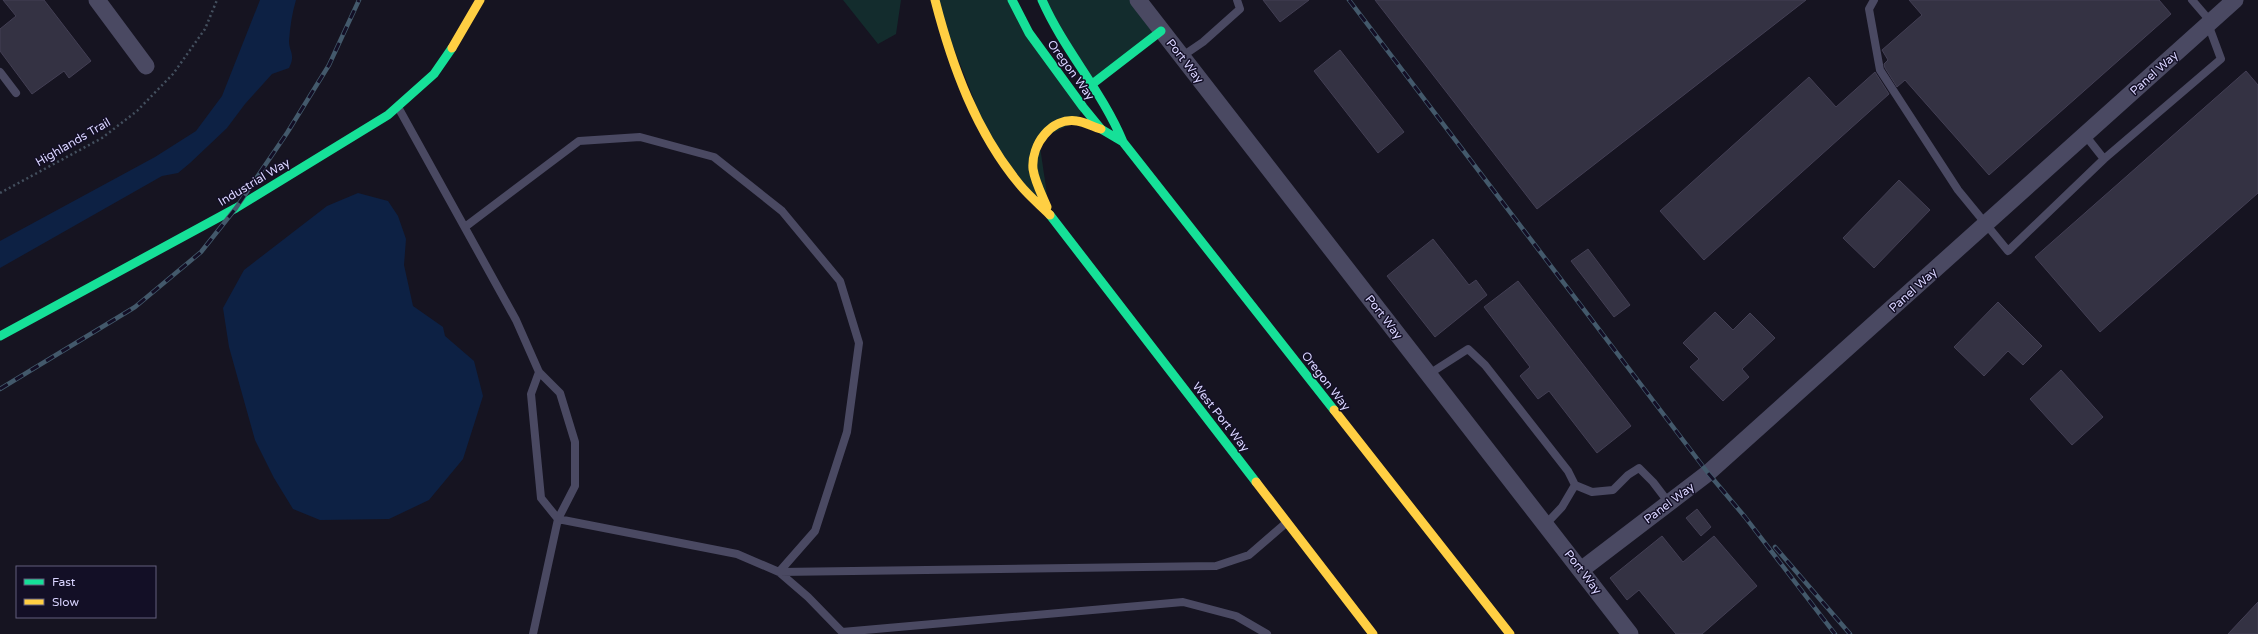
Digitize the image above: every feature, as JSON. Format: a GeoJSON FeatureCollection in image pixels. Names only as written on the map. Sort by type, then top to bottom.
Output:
{"type":"FeatureCollection","features":[{"type":"Feature","properties":{"kind":"main road","name":"Industrial Way"},"geometry":{"type":"LineString","coordinates":[[0,336],[236,208],[388,115],[434,74],[464,29],[480,0]]}},
{"type":"Feature","properties":{"kind":"main road"},"geometry":{"type":"LineString","coordinates":[[935,0],[960,85],[975,115],[1020,185],[1050,215]]}},
{"type":"Feature","properties":{"kind":"main road","name":"Oregon Way"},"geometry":{"type":"LineString","coordinates":[[1012,0],[1029,33],[1101,129],[1123,142]]}},
{"type":"Feature","properties":{"kind":"main road","name":"Oregon Way"},"geometry":{"type":"LineString","coordinates":[[1042,0],[1063,43],[1116,120],[1123,142],[1510,634]]}},
{"type":"Feature","properties":{"kind":"main road"},"geometry":{"type":"LineString","coordinates":[[1091,84],[1161,31]]}},
{"type":"Feature","properties":{"kind":"main road"},"geometry":{"type":"LineString","coordinates":[[1050,215],[1033,166],[1034,153],[1039,140],[1047,130],[1057,124],[1068,122],[1077,121],[1101,129]]}},
{"type":"Feature","properties":{"kind":"main road","name":"West Port Way"},"geometry":{"type":"LineString","coordinates":[[1050,215],[1373,634]]}},
{"type":"Feature","properties":{"kind":"street"},"geometry":{"type":"LineString","coordinates":[[97,0],[146,66]]}},
{"type":"Feature","properties":{"kind":"street","name":"Port Way"},"geometry":{"type":"LineString","coordinates":[[1138,0],[1630,634]]}},
{"type":"Feature","properties":{"kind":"street","name":"Panel Way"},"geometry":{"type":"LineString","coordinates":[[1581,570],[1708,473],[2236,0]]}},
{"type":"Feature","properties":{"kind":"lane"},"geometry":{"type":"LineString","coordinates":[[1181,57],[1203,42],[1240,9],[1237,0]]}},
{"type":"Feature","properties":{"kind":"lane"},"geometry":{"type":"LineString","coordinates":[[1874,0],[1869,9],[1880,70],[1958,190],[2008,251],[2104,159],[2221,59],[2210,23],[2192,0]]}},
{"type":"Feature","properties":{"kind":"lane"},"geometry":{"type":"LineString","coordinates":[[0,72],[16,93]]}},
{"type":"Feature","properties":{"kind":"lane"},"geometry":{"type":"LineString","coordinates":[[398,107],[516,320],[539,372],[560,393],[576,442],[575,486],[558,519],[533,634]]}},
{"type":"Feature","properties":{"kind":"lane"},"geometry":{"type":"LineString","coordinates":[[2085,135],[2104,159]]}},
{"type":"Feature","properties":{"kind":"lane"},"geometry":{"type":"LineString","coordinates":[[465,227],[579,141],[640,137],[714,157],[782,210],[840,281],[859,343],[848,432],[816,532],[779,572]]}},
{"type":"Feature","properties":{"kind":"lane"},"geometry":{"type":"LineString","coordinates":[[1429,374],[1468,349],[1485,365],[1568,471],[1576,485],[1592,492],[1613,490],[1628,475],[1639,468],[1653,482],[1669,503]]}},
{"type":"Feature","properties":{"kind":"lane"},"geometry":{"type":"LineString","coordinates":[[539,372],[531,394],[541,498],[558,519],[737,554],[779,572],[808,597],[843,633],[1183,602],[1236,616],[1267,634]]}},
{"type":"Feature","properties":{"kind":"lane"},"geometry":{"type":"LineString","coordinates":[[1546,524],[1562,507],[1576,485]]}},
{"type":"Feature","properties":{"kind":"lane"},"geometry":{"type":"LineString","coordinates":[[779,572],[1216,566],[1249,555],[1287,522]]}},
{"type":"Feature","properties":{"kind":"path","name":"Highlands Trail"},"geometry":{"type":"LineString","coordinates":[[0,193],[102,138],[137,111],[173,74],[205,29],[216,0]]}},
{"type":"Feature","properties":{"kind":"green space"},"geometry":{"type":"Polygon","coordinates":[[[843,0],[901,0],[896,34],[878,44],[843,0]]]}},
{"type":"Feature","properties":{"kind":"green space"},"geometry":{"type":"Polygon","coordinates":[[[935,0],[1012,0],[1083,107],[1077,121],[1039,140],[1050,215],[991,143],[935,0]]]}},
{"type":"Feature","properties":{"kind":"green space"},"geometry":{"type":"Polygon","coordinates":[[[1042,0],[1138,0],[1161,31],[1091,85],[1042,0]]]}},
{"type":"Feature","properties":{"kind":"water"},"geometry":{"type":"Polygon","coordinates":[[[260,0],[296,0],[290,31],[289,45],[292,59],[289,68],[272,74],[245,104],[227,128],[178,173],[162,176],[0,268],[0,241],[155,157],[196,131],[222,96],[260,0]]]}},
{"type":"Feature","properties":{"kind":"water"},"geometry":{"type":"Polygon","coordinates":[[[358,193],[388,201],[398,216],[406,239],[404,265],[413,306],[443,327],[445,336],[474,361],[483,396],[463,459],[429,500],[389,519],[320,520],[293,509],[274,478],[255,440],[229,347],[223,308],[244,270],[327,206],[358,193]]]}},
{"type":"Feature","properties":{"kind":"building"},"geometry":{"type":"Polygon","coordinates":[[[3,0],[44,0],[91,61],[69,78],[64,71],[32,94],[0,51],[0,29],[16,16],[3,0]]]}},
{"type":"Feature","properties":{"kind":"building"},"geometry":{"type":"Polygon","coordinates":[[[1263,0],[1309,0],[1280,22],[1263,0]]]}},
{"type":"Feature","properties":{"kind":"building"},"geometry":{"type":"Polygon","coordinates":[[[1375,0],[1806,0],[1537,209],[1375,0]]]}},
{"type":"Feature","properties":{"kind":"building"},"geometry":{"type":"Polygon","coordinates":[[[1909,0],[2159,0],[2171,14],[1989,175],[1905,80],[1897,87],[1885,68],[1884,64],[1888,60],[1882,50],[1922,15],[1909,0]]]}},
{"type":"Feature","properties":{"kind":"building"},"geometry":{"type":"Polygon","coordinates":[[[1340,50],[1404,132],[1378,153],[1314,71],[1340,50]]]}},
{"type":"Feature","properties":{"kind":"building"},"geometry":{"type":"Polygon","coordinates":[[[2246,71],[2258,85],[2258,193],[2100,332],[2035,257],[2246,71]]]}},
{"type":"Feature","properties":{"kind":"building"},"geometry":{"type":"Polygon","coordinates":[[[1875,72],[1889,94],[1704,260],[1660,211],[1809,77],[1836,107],[1875,72]]]}},
{"type":"Feature","properties":{"kind":"building"},"geometry":{"type":"Polygon","coordinates":[[[1899,180],[1930,210],[1874,268],[1843,238],[1899,180]]]}},
{"type":"Feature","properties":{"kind":"building"},"geometry":{"type":"Polygon","coordinates":[[[1433,239],[1469,285],[1476,280],[1487,295],[1435,337],[1387,276],[1433,239]]]}},
{"type":"Feature","properties":{"kind":"building"},"geometry":{"type":"Polygon","coordinates":[[[1588,249],[1630,305],[1614,317],[1571,261],[1588,249]]]}},
{"type":"Feature","properties":{"kind":"building"},"geometry":{"type":"Polygon","coordinates":[[[1518,281],[1631,426],[1597,453],[1549,391],[1538,399],[1520,376],[1530,367],[1484,307],[1518,281]]]}},
{"type":"Feature","properties":{"kind":"building"},"geometry":{"type":"Polygon","coordinates":[[[1998,302],[2042,346],[2023,365],[2008,351],[1984,376],[1954,347],[1998,302]]]}},
{"type":"Feature","properties":{"kind":"building"},"geometry":{"type":"Polygon","coordinates":[[[1715,312],[1733,330],[1750,313],[1775,338],[1742,369],[1749,377],[1723,401],[1690,367],[1699,359],[1683,343],[1715,312]]]}},
{"type":"Feature","properties":{"kind":"building"},"geometry":{"type":"Polygon","coordinates":[[[2061,370],[2103,417],[2072,445],[2030,399],[2061,370]]]}},
{"type":"Feature","properties":{"kind":"building"},"geometry":{"type":"Polygon","coordinates":[[[1697,509],[1711,527],[1701,536],[1686,518],[1697,509]]]}},
{"type":"Feature","properties":{"kind":"building"},"geometry":{"type":"Polygon","coordinates":[[[1662,536],[1683,562],[1714,536],[1757,586],[1702,634],[1676,634],[1639,590],[1627,600],[1610,578],[1662,536]]]}},
{"type":"Feature","properties":{"kind":"building"},"geometry":{"type":"Polygon","coordinates":[[[2258,602],[2258,634],[2228,634],[2258,602]]]}},
{"type":"Feature","properties":{"kind":"railway"},"geometry":{"type":"LineString","coordinates":[[0,389],[135,307],[201,252],[236,208],[287,133],[329,65],[359,0]]}},
{"type":"Feature","properties":{"kind":"railway"},"geometry":{"type":"LineString","coordinates":[[1349,0],[1708,473],[1745,517],[1835,634]]}},
{"type":"Feature","properties":{"kind":"railway"},"geometry":{"type":"LineString","coordinates":[[1775,547],[1850,634]]}},
{"type":"Feature","properties":{"kind":"traffic: fast"},"geometry":{"type":"LineString","coordinates":[[1012,0],[1029,33],[1083,107],[1101,129],[1123,142]]}},
{"type":"Feature","properties":{"kind":"traffic: fast"},"geometry":{"type":"LineString","coordinates":[[1042,0],[1061,36],[1105,105],[1123,142],[1334,410]]}},
{"type":"Feature","properties":{"kind":"traffic: fast"},"geometry":{"type":"LineString","coordinates":[[1091,85],[1161,31]]}},
{"type":"Feature","properties":{"kind":"traffic: fast"},"geometry":{"type":"LineString","coordinates":[[0,336],[236,208],[388,115],[434,74],[452,48]]}},
{"type":"Feature","properties":{"kind":"traffic: fast"},"geometry":{"type":"LineString","coordinates":[[1050,215],[1256,482]]}},
{"type":"Feature","properties":{"kind":"traffic: slow"},"geometry":{"type":"LineString","coordinates":[[452,48],[480,0]]}},
{"type":"Feature","properties":{"kind":"traffic: slow"},"geometry":{"type":"LineString","coordinates":[[935,0],[949,49],[967,97],[978,121],[1004,165],[1023,189],[1050,215]]}},
{"type":"Feature","properties":{"kind":"traffic: slow"},"geometry":{"type":"LineString","coordinates":[[1047,207],[1037,184],[1033,169],[1035,151],[1044,134],[1059,123],[1068,121],[1077,121],[1101,129]]}},
{"type":"Feature","properties":{"kind":"traffic: slow"},"geometry":{"type":"LineString","coordinates":[[1334,410],[1510,634]]}},
{"type":"Feature","properties":{"kind":"traffic: slow"},"geometry":{"type":"LineString","coordinates":[[1256,482],[1373,634]]}}]}
